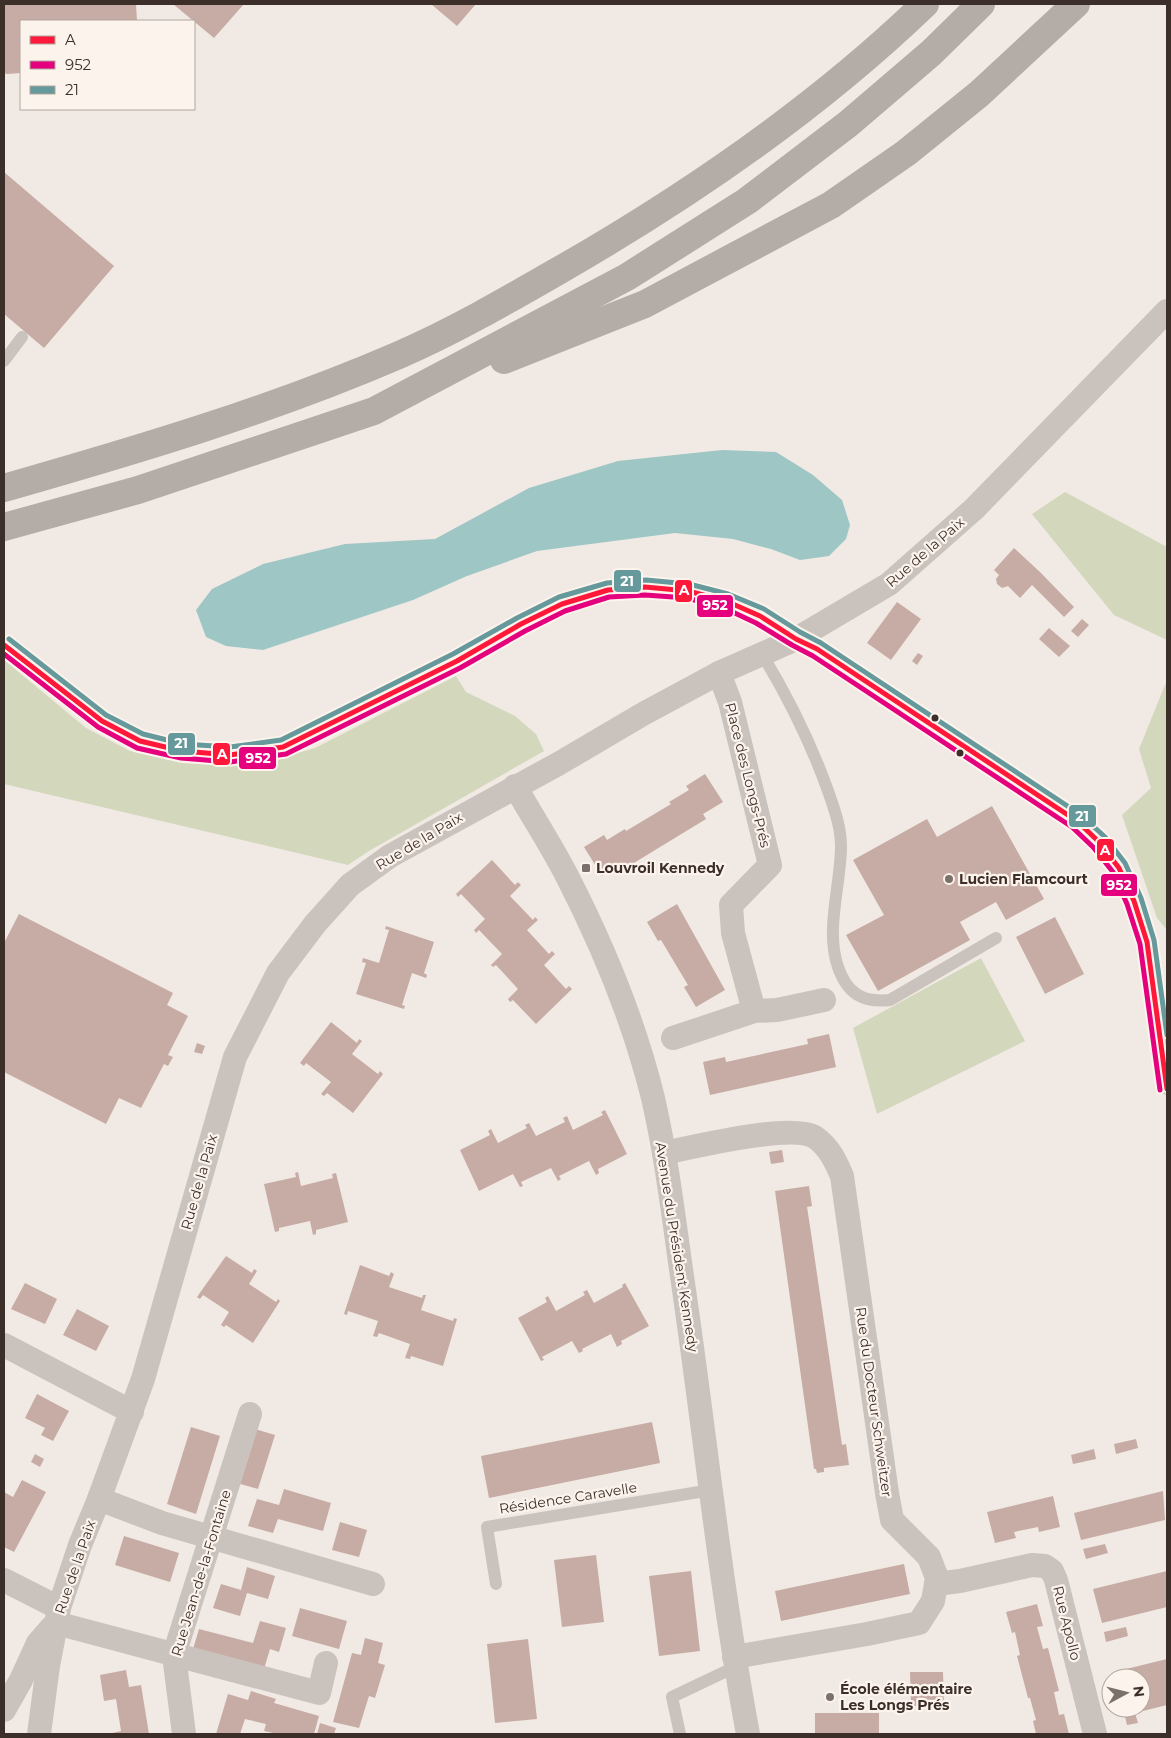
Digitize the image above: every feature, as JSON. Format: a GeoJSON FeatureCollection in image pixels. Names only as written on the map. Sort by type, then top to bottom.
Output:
{"type":"FeatureCollection","features":[{"type":"Feature","properties":{"kind":"highway"},"geometry":{"type":"LineString","coordinates":[[4,488],[126,453],[256,410],[401,354],[484,313],[615,238],[731,162],[820,96],[925,4]]}},
{"type":"Feature","properties":{"kind":"highway"},"geometry":{"type":"LineString","coordinates":[[374,410],[627,277],[747,200],[848,124],[931,53],[981,4]]}},
{"type":"Feature","properties":{"kind":"highway"},"geometry":{"type":"LineString","coordinates":[[4,527],[138,490],[374,410],[645,304],[831,205],[906,153],[979,94],[1076,4]]}},
{"type":"Feature","properties":{"kind":"street","name":"Rue de la Paix"},"geometry":{"type":"LineString","coordinates":[[4,1710],[12,1688],[57,1616],[80,1545],[132,1412],[236,1057],[278,973],[315,924],[350,885],[390,856],[558,764],[642,714],[718,673],[796,639],[889,584],[974,509],[1167,311]]}},
{"type":"Feature","properties":{"kind":"street","name":"Place des Longs-Prés"},"geometry":{"type":"LineString","coordinates":[[718,673],[730,702],[770,865],[731,905],[733,933],[754,1011]]}},
{"type":"Feature","properties":{"kind":"street","name":"Avenue du Président Kennedy"},"geometry":{"type":"LineString","coordinates":[[515,786],[566,874],[597,937],[622,998],[652,1096],[664,1153],[735,1662],[748,1734]]}},
{"type":"Feature","properties":{"kind":"street"},"geometry":{"type":"LineString","coordinates":[[673,1038],[754,1011],[777,1010],[824,1000]]}},
{"type":"Feature","properties":{"kind":"street","name":"Rue du Docteur Schweitzer"},"geometry":{"type":"LineString","coordinates":[[664,1153],[750,1136],[789,1132],[816,1137],[831,1153],[842,1176],[892,1520],[929,1557],[937,1578],[936,1584]]}},
{"type":"Feature","properties":{"kind":"street"},"geometry":{"type":"LineString","coordinates":[[4,1345],[132,1412]]}},
{"type":"Feature","properties":{"kind":"street","name":"Rue Jean-de-la-Fontaine"},"geometry":{"type":"LineString","coordinates":[[184,1734],[174,1655],[250,1414]]}},
{"type":"Feature","properties":{"kind":"street"},"geometry":{"type":"LineString","coordinates":[[99,1499],[162,1522],[373,1584]]}},
{"type":"Feature","properties":{"kind":"street","name":"Rue Apollo"},"geometry":{"type":"LineString","coordinates":[[936,1584],[960,1582],[1032,1564],[1045,1566],[1052,1571],[1056,1580],[1095,1734]]}},
{"type":"Feature","properties":{"kind":"street"},"geometry":{"type":"LineString","coordinates":[[4,1580],[57,1616],[174,1655],[319,1693],[326,1663]]}},
{"type":"Feature","properties":{"kind":"street"},"geometry":{"type":"LineString","coordinates":[[735,1662],[918,1622],[933,1601],[936,1584]]}},
{"type":"Feature","properties":{"kind":"street"},"geometry":{"type":"LineString","coordinates":[[39,1734],[57,1616]]}},
{"type":"Feature","properties":{"kind":"street"},"geometry":{"type":"LineString","coordinates":[[44,1707],[51,1734]]}},
{"type":"Feature","properties":{"kind":"lane"},"geometry":{"type":"LineString","coordinates":[[4,361],[22,337]]}},
{"type":"Feature","properties":{"kind":"lane"},"geometry":{"type":"LineString","coordinates":[[4,645],[102,721],[140,741],[182,751],[230,755],[283,747],[457,661],[521,624],[562,604],[608,590],[645,587],[688,591],[726,601],[760,616],[796,639],[817,649],[1077,821],[1099,842],[1119,868],[1134,901],[1147,942],[1167,1090]]}},
{"type":"Feature","properties":{"kind":"lane"},"geometry":{"type":"LineString","coordinates":[[762,654],[788,696],[822,774],[837,815],[841,845],[833,938],[838,966],[848,987],[862,998],[875,1002],[890,1000],[996,938]]}},
{"type":"Feature","properties":{"kind":"lane","name":"Résidence Caravelle"},"geometry":{"type":"LineString","coordinates":[[496,1584],[487,1527],[711,1490]]}},
{"type":"Feature","properties":{"kind":"lane"},"geometry":{"type":"LineString","coordinates":[[680,1734],[672,1697],[735,1662]]}},
{"type":"Feature","properties":{"kind":"green space"},"geometry":{"type":"Polygon","coordinates":[[[1065,492],[1167,547],[1167,640],[1114,615],[1032,514],[1065,492]]]}},
{"type":"Feature","properties":{"kind":"green space"},"geometry":{"type":"Polygon","coordinates":[[[4,660],[86,728],[130,751],[182,763],[232,766],[272,760],[315,748],[456,676],[466,692],[515,716],[536,734],[544,751],[369,851],[348,865],[4,784],[4,660]]]}},
{"type":"Feature","properties":{"kind":"green space"},"geometry":{"type":"Polygon","coordinates":[[[1167,680],[1167,930],[1157,918],[1122,815],[1151,788],[1139,749],[1167,680]]]}},
{"type":"Feature","properties":{"kind":"green space"},"geometry":{"type":"Polygon","coordinates":[[[981,958],[1025,1041],[877,1114],[853,1028],[981,958]]]}},
{"type":"Feature","properties":{"kind":"water"},"geometry":{"type":"Polygon","coordinates":[[[722,450],[776,452],[813,475],[842,500],[850,525],[846,539],[829,556],[800,560],[771,549],[733,539],[675,533],[537,551],[467,576],[413,600],[263,650],[226,646],[206,637],[196,610],[212,589],[263,564],[345,544],[435,539],[529,488],[618,461],[722,450]]]}},
{"type":"Feature","properties":{"kind":"building"},"geometry":{"type":"Polygon","coordinates":[[[4,4],[136,4],[137,20],[20,20],[20,73],[4,73],[4,4]]]}},
{"type":"Feature","properties":{"kind":"building"},"geometry":{"type":"Polygon","coordinates":[[[173,4],[244,4],[214,38],[195,22],[195,20],[192,20],[173,4]]]}},
{"type":"Feature","properties":{"kind":"building"},"geometry":{"type":"Polygon","coordinates":[[[431,4],[476,4],[457,26],[431,4]]]}},
{"type":"Feature","properties":{"kind":"building"},"geometry":{"type":"Polygon","coordinates":[[[4,172],[114,266],[44,348],[4,314],[4,172]]]}},
{"type":"Feature","properties":{"kind":"building"},"geometry":{"type":"Polygon","coordinates":[[[1014,548],[1074,607],[1064,617],[1032,585],[1020,598],[1008,586],[1002,588],[997,584],[996,579],[999,575],[994,570],[1014,548]]]}},
{"type":"Feature","properties":{"kind":"building"},"geometry":{"type":"Polygon","coordinates":[[[897,602],[921,619],[891,660],[867,643],[897,602]]]}},
{"type":"Feature","properties":{"kind":"building"},"geometry":{"type":"Polygon","coordinates":[[[1082,619],[1089,625],[1078,637],[1071,631],[1082,619]]]}},
{"type":"Feature","properties":{"kind":"building"},"geometry":{"type":"Polygon","coordinates":[[[1049,628],[1070,646],[1059,657],[1039,639],[1049,628]]]}},
{"type":"Feature","properties":{"kind":"building"},"geometry":{"type":"Polygon","coordinates":[[[918,653],[923,656],[917,665],[912,661],[918,653]]]}},
{"type":"Feature","properties":{"kind":"building"},"geometry":{"type":"Polygon","coordinates":[[[705,774],[723,802],[703,814],[706,819],[624,869],[621,864],[602,876],[584,847],[604,835],[607,840],[625,829],[626,831],[671,804],[669,802],[689,790],[686,786],[705,774]]]}},
{"type":"Feature","properties":{"kind":"building","name":"Lucien Flamcourt"},"geometry":{"type":"Polygon","coordinates":[[[992,806],[1044,899],[1006,920],[996,902],[960,922],[970,940],[878,991],[846,935],[884,915],[853,860],[927,819],[937,837],[992,806]]]}},
{"type":"Feature","properties":{"kind":"building"},"geometry":{"type":"Polygon","coordinates":[[[492,860],[515,885],[518,882],[521,885],[510,896],[533,920],[535,917],[538,920],[527,930],[549,954],[552,951],[555,954],[544,965],[566,989],[569,986],[572,989],[536,1024],[513,1000],[510,1002],[508,999],[518,989],[496,965],[493,967],[491,965],[502,954],[479,930],[476,933],[474,930],[485,919],[461,894],[458,897],[456,894],[492,860]]]}},
{"type":"Feature","properties":{"kind":"building"},"geometry":{"type":"Polygon","coordinates":[[[677,904],[725,990],[696,1007],[684,987],[688,985],[661,940],[658,941],[647,922],[677,904]]]}},
{"type":"Feature","properties":{"kind":"building"},"geometry":{"type":"Polygon","coordinates":[[[19,914],[173,993],[167,1005],[188,1016],[168,1055],[173,1057],[168,1066],[164,1064],[141,1108],[119,1098],[106,1124],[4,1072],[4,943],[19,914]]]}},
{"type":"Feature","properties":{"kind":"building"},"geometry":{"type":"Polygon","coordinates":[[[1055,917],[1084,974],[1045,994],[1016,937],[1055,917]]]}},
{"type":"Feature","properties":{"kind":"building"},"geometry":{"type":"Polygon","coordinates":[[[386,926],[434,942],[424,973],[427,975],[426,978],[412,973],[402,1005],[405,1006],[404,1009],[356,994],[366,963],[362,962],[363,958],[379,963],[389,930],[385,929],[386,926]]]}},
{"type":"Feature","properties":{"kind":"building"},"geometry":{"type":"Polygon","coordinates":[[[331,1022],[357,1043],[359,1039],[362,1041],[352,1054],[378,1074],[380,1071],[383,1074],[353,1113],[327,1093],[324,1096],[321,1094],[331,1082],[306,1063],[304,1066],[300,1063],[331,1022]]]}},
{"type":"Feature","properties":{"kind":"building"},"geometry":{"type":"Polygon","coordinates":[[[829,1034],[836,1067],[710,1095],[703,1062],[725,1057],[726,1062],[808,1044],[807,1039],[829,1034]]]}},
{"type":"Feature","properties":{"kind":"building"},"geometry":{"type":"Polygon","coordinates":[[[197,1043],[205,1046],[202,1054],[194,1052],[197,1043]]]}},
{"type":"Feature","properties":{"kind":"building"},"geometry":{"type":"Polygon","coordinates":[[[605,1110],[627,1154],[598,1169],[599,1173],[596,1175],[589,1161],[559,1176],[561,1179],[558,1181],[551,1168],[521,1182],[523,1186],[520,1187],[513,1174],[479,1191],[460,1150],[490,1135],[488,1131],[491,1129],[498,1143],[527,1128],[525,1125],[529,1123],[536,1136],[565,1122],[563,1118],[567,1116],[573,1130],[603,1115],[601,1112],[605,1110]]]}},
{"type":"Feature","properties":{"kind":"building"},"geometry":{"type":"Polygon","coordinates":[[[782,1150],[784,1162],[771,1164],[769,1152],[782,1150]]]}},
{"type":"Feature","properties":{"kind":"building"},"geometry":{"type":"Polygon","coordinates":[[[298,1172],[301,1186],[333,1178],[332,1174],[336,1173],[348,1222],[316,1230],[316,1234],[313,1235],[310,1221],[279,1228],[279,1231],[275,1232],[264,1184],[296,1177],[295,1173],[298,1172]]]}},
{"type":"Feature","properties":{"kind":"building"},"geometry":{"type":"Polygon","coordinates":[[[809,1186],[812,1206],[807,1207],[842,1445],[846,1444],[849,1465],[824,1468],[824,1472],[817,1473],[816,1469],[814,1469],[775,1191],[809,1186]]]}},
{"type":"Feature","properties":{"kind":"building"},"geometry":{"type":"Polygon","coordinates":[[[226,1256],[252,1273],[254,1269],[257,1271],[249,1284],[276,1302],[278,1299],[280,1301],[253,1343],[226,1325],[224,1327],[221,1325],[229,1312],[203,1295],[200,1299],[197,1297],[226,1256]]]}},
{"type":"Feature","properties":{"kind":"building"},"geometry":{"type":"Polygon","coordinates":[[[360,1265],[389,1276],[391,1272],[394,1274],[389,1287],[422,1298],[423,1295],[426,1295],[421,1310],[453,1321],[454,1318],[457,1319],[443,1366],[411,1356],[410,1359],[405,1358],[410,1344],[379,1333],[377,1337],[373,1336],[378,1321],[348,1311],[347,1315],[344,1314],[360,1265]]]}},
{"type":"Feature","properties":{"kind":"building"},"geometry":{"type":"Polygon","coordinates":[[[25,1283],[57,1299],[45,1324],[11,1309],[25,1283]]]}},
{"type":"Feature","properties":{"kind":"building"},"geometry":{"type":"Polygon","coordinates":[[[625,1283],[649,1326],[621,1341],[622,1344],[617,1347],[611,1334],[582,1349],[583,1351],[579,1353],[572,1341],[542,1357],[544,1360],[541,1361],[518,1318],[547,1302],[545,1298],[548,1296],[556,1311],[585,1295],[583,1292],[587,1290],[594,1303],[623,1287],[622,1285],[625,1283]]]}},
{"type":"Feature","properties":{"kind":"building"},"geometry":{"type":"Polygon","coordinates":[[[77,1309],[109,1326],[96,1351],[63,1335],[77,1309]]]}},
{"type":"Feature","properties":{"kind":"building"},"geometry":{"type":"Polygon","coordinates":[[[37,1394],[69,1411],[53,1441],[41,1435],[45,1428],[25,1418],[37,1394]]]}},
{"type":"Feature","properties":{"kind":"building"},"geometry":{"type":"Polygon","coordinates":[[[652,1422],[660,1463],[489,1498],[481,1456],[652,1422]]]}},
{"type":"Feature","properties":{"kind":"building"},"geometry":{"type":"Polygon","coordinates":[[[191,1427],[220,1436],[196,1514],[167,1504],[191,1427]]]}},
{"type":"Feature","properties":{"kind":"building"},"geometry":{"type":"Polygon","coordinates":[[[255,1429],[275,1435],[258,1489],[237,1483],[255,1429]]]}},
{"type":"Feature","properties":{"kind":"building"},"geometry":{"type":"Polygon","coordinates":[[[1136,1439],[1138,1448],[1116,1454],[1114,1444],[1136,1439]]]}},
{"type":"Feature","properties":{"kind":"building"},"geometry":{"type":"Polygon","coordinates":[[[1094,1449],[1096,1459],[1073,1464],[1071,1455],[1094,1449]]]}},
{"type":"Feature","properties":{"kind":"building"},"geometry":{"type":"Polygon","coordinates":[[[35,1454],[44,1459],[40,1467],[31,1462],[35,1454]]]}},
{"type":"Feature","properties":{"kind":"building"},"geometry":{"type":"Polygon","coordinates":[[[22,1480],[46,1492],[14,1552],[4,1547],[4,1492],[13,1497],[22,1480]]]}},
{"type":"Feature","properties":{"kind":"building"},"geometry":{"type":"Polygon","coordinates":[[[284,1489],[331,1503],[323,1531],[278,1519],[273,1533],[248,1526],[257,1499],[279,1505],[284,1489]]]}},
{"type":"Feature","properties":{"kind":"building"},"geometry":{"type":"Polygon","coordinates":[[[1163,1491],[1165,1520],[1081,1540],[1074,1513],[1163,1491]]]}},
{"type":"Feature","properties":{"kind":"building"},"geometry":{"type":"Polygon","coordinates":[[[1053,1496],[1060,1527],[1039,1532],[1038,1527],[1014,1532],[1016,1538],[995,1543],[987,1512],[1053,1496]]]}},
{"type":"Feature","properties":{"kind":"building"},"geometry":{"type":"Polygon","coordinates":[[[340,1522],[367,1530],[359,1557],[332,1550],[340,1522]]]}},
{"type":"Feature","properties":{"kind":"building"},"geometry":{"type":"Polygon","coordinates":[[[124,1536],[179,1553],[170,1582],[115,1565],[124,1536]]]}},
{"type":"Feature","properties":{"kind":"building"},"geometry":{"type":"Polygon","coordinates":[[[1105,1544],[1108,1553],[1086,1559],[1083,1549],[1105,1544]]]}},
{"type":"Feature","properties":{"kind":"building"},"geometry":{"type":"Polygon","coordinates":[[[596,1555],[604,1622],[562,1627],[554,1560],[596,1555]]]}},
{"type":"Feature","properties":{"kind":"building"},"geometry":{"type":"Polygon","coordinates":[[[904,1564],[910,1594],[781,1621],[775,1591],[904,1564]]]}},
{"type":"Feature","properties":{"kind":"building"},"geometry":{"type":"Polygon","coordinates":[[[247,1567],[275,1576],[268,1599],[247,1593],[240,1616],[213,1608],[221,1584],[241,1590],[247,1567]]]}},
{"type":"Feature","properties":{"kind":"building"},"geometry":{"type":"Polygon","coordinates":[[[691,1571],[700,1651],[659,1656],[649,1576],[691,1571]]]}},
{"type":"Feature","properties":{"kind":"building"},"geometry":{"type":"Polygon","coordinates":[[[1167,1571],[1167,1607],[1102,1623],[1093,1589],[1167,1571]]]}},
{"type":"Feature","properties":{"kind":"building"},"geometry":{"type":"Polygon","coordinates":[[[1037,1604],[1043,1626],[1037,1627],[1043,1649],[1048,1648],[1059,1691],[1054,1692],[1059,1715],[1064,1714],[1069,1734],[1036,1734],[1033,1721],[1036,1720],[1017,1656],[1020,1655],[1015,1632],[1012,1633],[1006,1612],[1037,1604]]]}},
{"type":"Feature","properties":{"kind":"building"},"geometry":{"type":"Polygon","coordinates":[[[300,1608],[347,1621],[339,1649],[292,1636],[300,1608]]]}},
{"type":"Feature","properties":{"kind":"building"},"geometry":{"type":"Polygon","coordinates":[[[260,1621],[286,1628],[279,1652],[270,1649],[264,1669],[193,1649],[199,1629],[253,1643],[260,1621]]]}},
{"type":"Feature","properties":{"kind":"building"},"geometry":{"type":"Polygon","coordinates":[[[1126,1627],[1128,1636],[1106,1642],[1104,1632],[1126,1627]]]}},
{"type":"Feature","properties":{"kind":"building"},"geometry":{"type":"Polygon","coordinates":[[[365,1638],[383,1643],[378,1663],[385,1665],[375,1698],[369,1696],[359,1728],[333,1722],[352,1653],[361,1655],[365,1638]]]}},
{"type":"Feature","properties":{"kind":"building"},"geometry":{"type":"Polygon","coordinates":[[[528,1639],[537,1719],[495,1723],[487,1644],[528,1639]]]}},
{"type":"Feature","properties":{"kind":"building"},"geometry":{"type":"Polygon","coordinates":[[[1167,1659],[1167,1705],[1151,1709],[1151,1668],[1130,1668],[1167,1659]]]}},
{"type":"Feature","properties":{"kind":"building"},"geometry":{"type":"Polygon","coordinates":[[[126,1670],[129,1687],[141,1685],[149,1734],[108,1734],[121,1731],[116,1699],[104,1701],[100,1675],[126,1670]]]}},
{"type":"Feature","properties":{"kind":"building"},"geometry":{"type":"Polygon","coordinates":[[[910,1672],[943,1672],[944,1706],[911,1706],[910,1672]]]}},
{"type":"Feature","properties":{"kind":"building"},"geometry":{"type":"Polygon","coordinates":[[[251,1691],[276,1699],[274,1703],[319,1716],[314,1734],[278,1734],[264,1731],[266,1724],[245,1719],[240,1734],[216,1734],[228,1694],[248,1700],[251,1691]]]}},
{"type":"Feature","properties":{"kind":"building"},"geometry":{"type":"Polygon","coordinates":[[[815,1713],[879,1713],[879,1734],[815,1734],[815,1713]]]}},
{"type":"Feature","properties":{"kind":"building"},"geometry":{"type":"Polygon","coordinates":[[[1125,1718],[1136,1718],[1138,1723],[1127,1725],[1125,1718]]]}},
{"type":"Feature","properties":{"kind":"building"},"geometry":{"type":"Polygon","coordinates":[[[320,1723],[336,1728],[334,1734],[317,1734],[320,1723]]]}},
{"type":"Feature","properties":{"kind":"transit line","name":"21"},"geometry":{"type":"LineString","coordinates":[[9,639],[106,715],[143,734],[183,744],[230,747],[281,740],[453,654],[559,597],[607,583],[646,580],[689,584],[728,594],[764,609],[821,643],[1081,815],[1105,837],[1125,863],[1141,898],[1154,940],[1167,1035]]}},
{"type":"Feature","properties":{"kind":"transit line","name":"A"},"geometry":{"type":"LineString","coordinates":[[4,645],[102,721],[140,741],[182,751],[230,755],[283,747],[457,661],[521,624],[562,604],[608,590],[645,587],[688,591],[726,601],[760,616],[796,639],[817,649],[1077,821],[1099,842],[1119,868],[1134,901],[1147,942],[1167,1089]]}},
{"type":"Feature","properties":{"kind":"transit line","name":"952"},"geometry":{"type":"LineString","coordinates":[[4,654],[98,727],[137,748],[181,758],[230,762],[286,754],[460,668],[525,631],[565,611],[609,597],[645,595],[687,598],[724,608],[756,623],[813,656],[1072,827],[1093,847],[1113,872],[1127,904],[1140,944],[1160,1090]]}},
{"type":"Feature","properties":{"kind":"place","name":"Louvroil Kennedy"},"geometry":{"type":"Point","coordinates":[586,868]}},
{"type":"Feature","properties":{"kind":"place","name":"Lucien Flamcourt"},"geometry":{"type":"Point","coordinates":[949,879]}},
{"type":"Feature","properties":{"kind":"place","name":"École élémentaire Les Longs Prés"},"geometry":{"type":"Point","coordinates":[830,1697]}}]}
